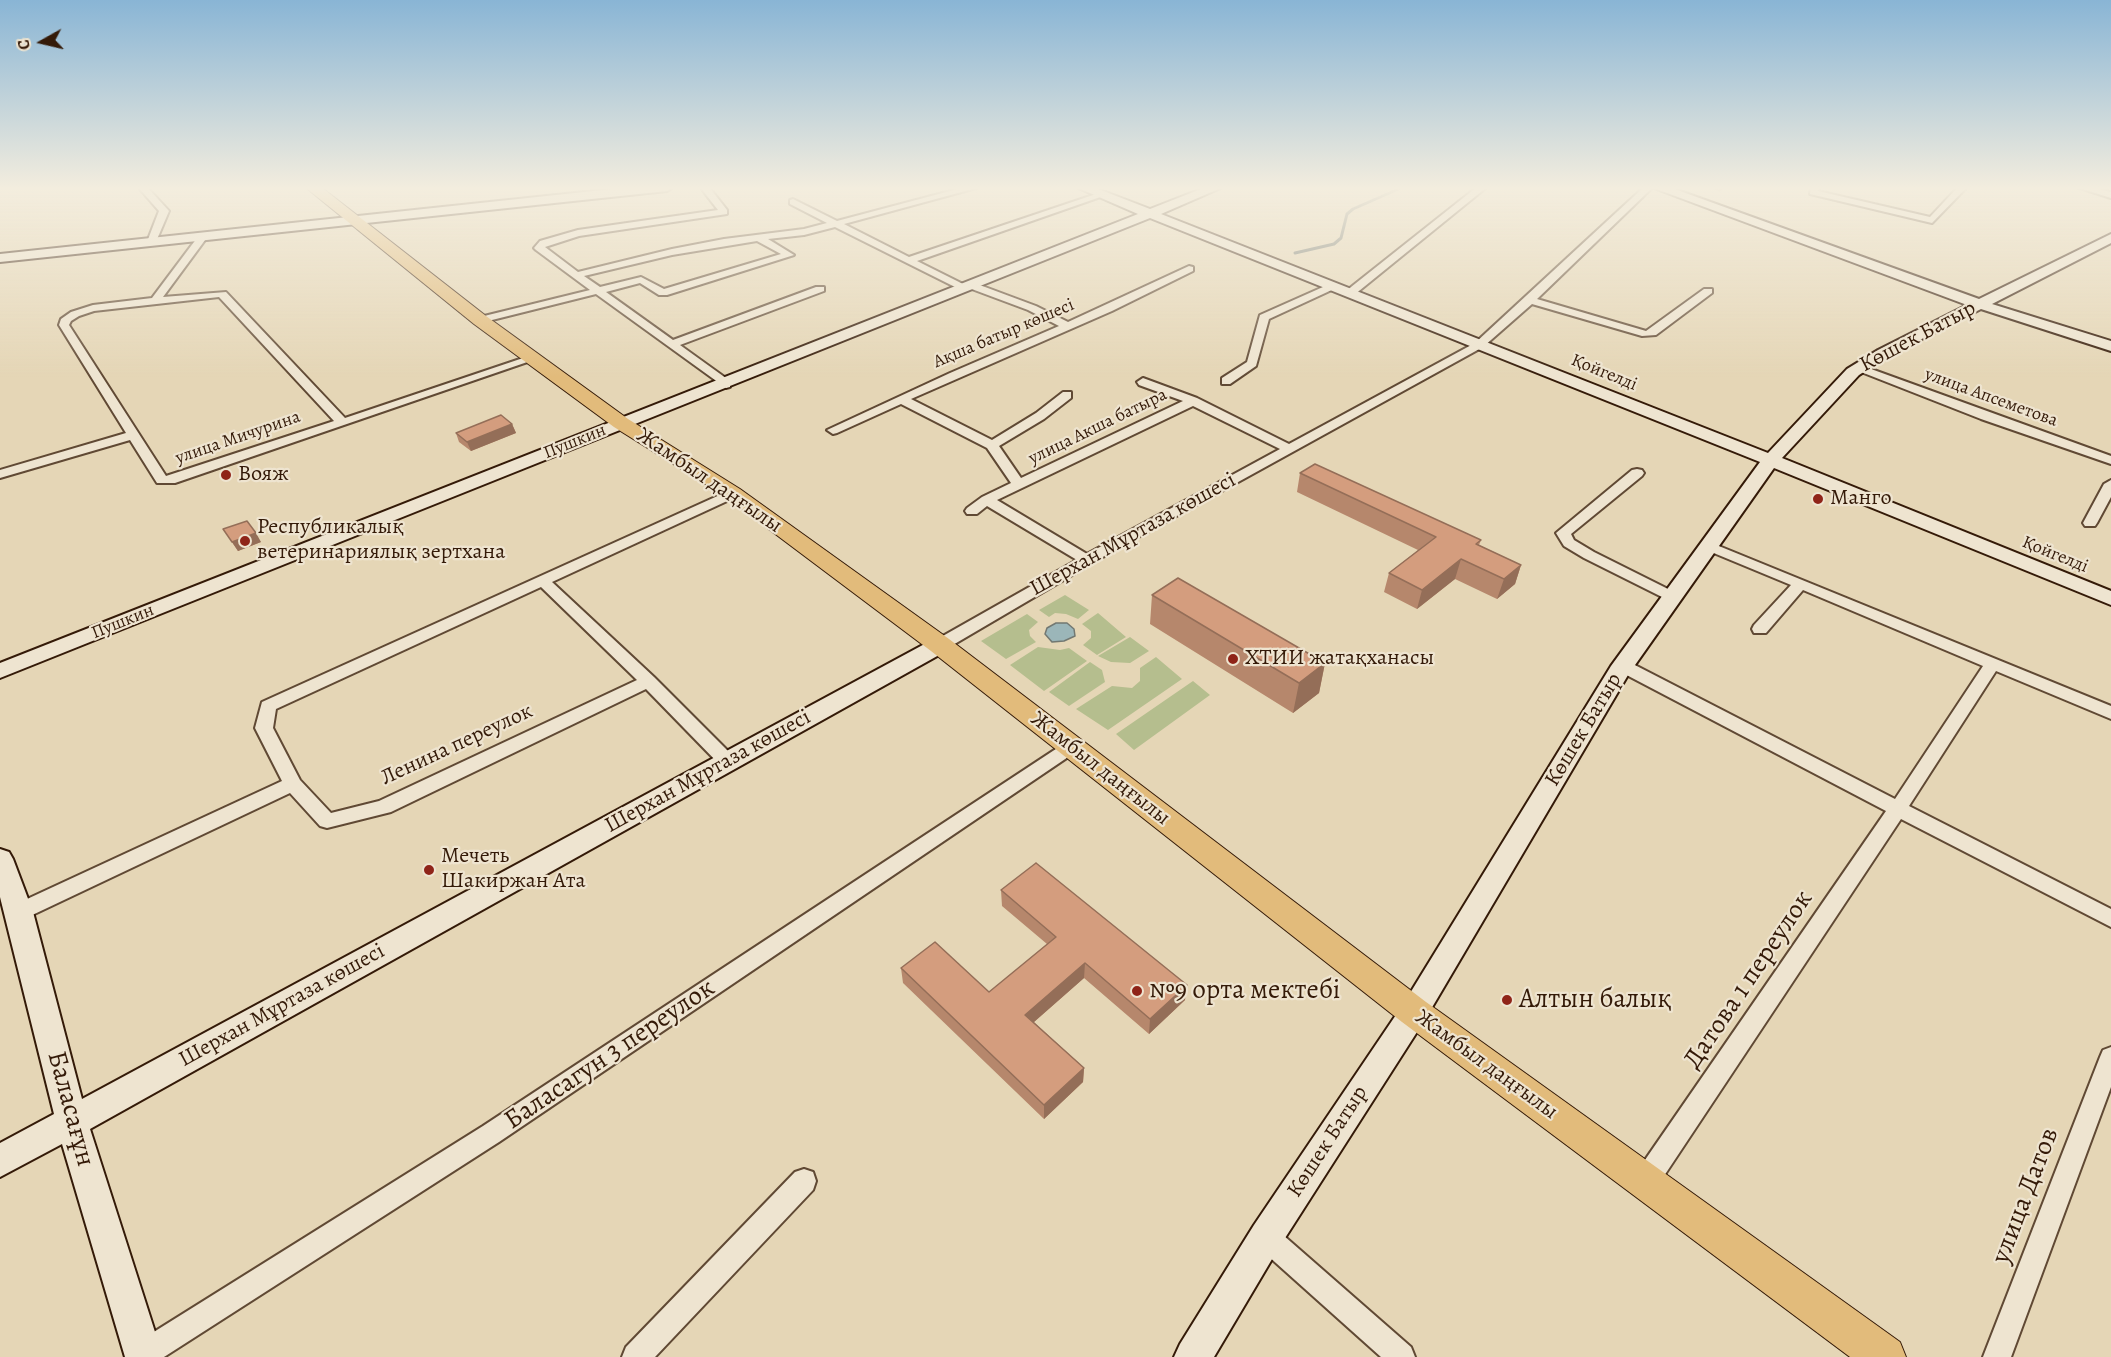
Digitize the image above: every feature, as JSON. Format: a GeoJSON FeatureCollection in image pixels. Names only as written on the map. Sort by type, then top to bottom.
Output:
{"type":"FeatureCollection","features":[{"type":"Feature","properties":{"kind":"main road","name":"Жамбыл даңғылы"},"geometry":{"type":"LineString","coordinates":[[392,250],[480,320],[621,423],[733,493],[940,645],[1414,1012],[1885,1357]]}},
{"type":"Feature","properties":{"kind":"street"},"geometry":{"type":"LineString","coordinates":[[0,258],[73,250]]}},
{"type":"Feature","properties":{"kind":"street"},"geometry":{"type":"LineString","coordinates":[[156,300],[192,250]]}},
{"type":"Feature","properties":{"kind":"street"},"geometry":{"type":"LineString","coordinates":[[542,250],[726,384]]}},
{"type":"Feature","properties":{"kind":"street"},"geometry":{"type":"LineString","coordinates":[[576,275],[682,250]]}},
{"type":"Feature","properties":{"kind":"street"},"geometry":{"type":"LineString","coordinates":[[480,320],[641,280],[663,293],[789,255],[781,250]]}},
{"type":"Feature","properties":{"kind":"street"},"geometry":{"type":"LineString","coordinates":[[888,250],[968,287],[1032,308],[1068,326]]}},
{"type":"Feature","properties":{"kind":"street"},"geometry":{"type":"LineString","coordinates":[[907,261],[939,250]]}},
{"type":"Feature","properties":{"kind":"street","name":"Пушкин"},"geometry":{"type":"LineString","coordinates":[[0,671],[1059,250]]}},
{"type":"Feature","properties":{"kind":"street","name":"Қойгелді"},"geometry":{"type":"LineString","coordinates":[[1241,250],[1771,460],[2111,598]]}},
{"type":"Feature","properties":{"kind":"street"},"geometry":{"type":"LineString","coordinates":[[1350,293],[1404,250]]}},
{"type":"Feature","properties":{"kind":"street","name":"Шерхан Мұртаза көшесі"},"geometry":{"type":"LineString","coordinates":[[0,1161],[940,645],[1288,448],[1479,345],[1582,250]]}},
{"type":"Feature","properties":{"kind":"street"},"geometry":{"type":"LineString","coordinates":[[1832,250],[1979,304],[2111,346]]}},
{"type":"Feature","properties":{"kind":"street","name":"Көшек Батыр"},"geometry":{"type":"LineString","coordinates":[[1193,1357],[1266,1237],[1414,1012],[1623,666],[1771,460],[1853,372],[1883,353],[2086,250]]}},
{"type":"Feature","properties":{"kind":"street","name":"Ақша батыр көшесі"},"geometry":{"type":"LineString","coordinates":[[833,430],[1108,309],[1188,269]]}},
{"type":"Feature","properties":{"kind":"street"},"geometry":{"type":"LineString","coordinates":[[1226,381],[1252,364],[1264,317],[1332,286]]}},
{"type":"Feature","properties":{"kind":"street"},"geometry":{"type":"LineString","coordinates":[[673,344],[820,290]]}},
{"type":"Feature","properties":{"kind":"street"},"geometry":{"type":"LineString","coordinates":[[1530,300],[1646,334],[1652,333],[1708,291]]}},
{"type":"Feature","properties":{"kind":"street","name":"улица Мичурина"},"geometry":{"type":"LineString","coordinates":[[342,422],[224,295],[214,293],[93,308],[75,314],[66,320],[64,325],[162,480],[167,480],[342,422],[533,358]]}},
{"type":"Feature","properties":{"kind":"street","name":"улица Апсеметова"},"geometry":{"type":"LineString","coordinates":[[1860,368],[1985,416],[2111,460]]}},
{"type":"Feature","properties":{"kind":"street"},"geometry":{"type":"LineString","coordinates":[[1143,382],[1193,401],[1288,448]]}},
{"type":"Feature","properties":{"kind":"street","name":"улица Акша батыра"},"geometry":{"type":"LineString","coordinates":[[992,445],[1040,416],[1066,395]]}},
{"type":"Feature","properties":{"kind":"street","name":"улица Акша батыра"},"geometry":{"type":"LineString","coordinates":[[901,399],[992,445],[1019,485]]}},
{"type":"Feature","properties":{"kind":"street","name":"улица Акша батыра"},"geometry":{"type":"LineString","coordinates":[[972,511],[987,500],[1193,401]]}},
{"type":"Feature","properties":{"kind":"street"},"geometry":{"type":"LineString","coordinates":[[0,474],[133,435]]}},
{"type":"Feature","properties":{"kind":"street"},"geometry":{"type":"LineString","coordinates":[[1637,473],[1563,532],[1569,543],[1589,555],[1673,597]]}},
{"type":"Feature","properties":{"kind":"street"},"geometry":{"type":"LineString","coordinates":[[2090,523],[2111,484]]}},
{"type":"Feature","properties":{"kind":"street","name":"Ленина переулок"},"geometry":{"type":"LineString","coordinates":[[648,681],[384,807],[327,821],[293,784],[264,728],[268,706],[544,582],[733,493]]}},
{"type":"Feature","properties":{"kind":"street"},"geometry":{"type":"LineString","coordinates":[[987,500],[1087,560]]}},
{"type":"Feature","properties":{"kind":"street"},"geometry":{"type":"LineString","coordinates":[[1709,546],[2111,712]]}},
{"type":"Feature","properties":{"kind":"street"},"geometry":{"type":"LineString","coordinates":[[544,582],[648,681],[727,761]]}},
{"type":"Feature","properties":{"kind":"street"},"geometry":{"type":"LineString","coordinates":[[1760,629],[1800,584]]}},
{"type":"Feature","properties":{"kind":"street","name":"Датова 1 переулок"},"geometry":{"type":"LineString","coordinates":[[1645,1182],[1899,807],[1992,664]]}},
{"type":"Feature","properties":{"kind":"street"},"geometry":{"type":"LineString","coordinates":[[1623,666],[1899,807],[2111,919]]}},
{"type":"Feature","properties":{"kind":"street","name":"Баласагун 3 переулок"},"geometry":{"type":"LineString","coordinates":[[144,1356],[491,1134],[1071,747]]}},
{"type":"Feature","properties":{"kind":"street"},"geometry":{"type":"LineString","coordinates":[[19,912],[293,784]]}},
{"type":"Feature","properties":{"kind":"street","name":"Баласағұн"},"geometry":{"type":"LineString","coordinates":[[0,859],[19,912],[72,1122],[144,1356]]}},
{"type":"Feature","properties":{"kind":"street","name":"улица Датов"},"geometry":{"type":"LineString","coordinates":[[1997,1357],[2111,1057]]}},
{"type":"Feature","properties":{"kind":"street"},"geometry":{"type":"LineString","coordinates":[[636,1357],[804,1181]]}},
{"type":"Feature","properties":{"kind":"street"},"geometry":{"type":"LineString","coordinates":[[1266,1237],[1401,1357]]}},
{"type":"Feature","properties":{"kind":"green space"},"geometry":{"type":"Polygon","coordinates":[[[1065,595],[1089,610],[1078,619],[1066,614],[1055,613],[1049,617],[1039,610],[1065,595]]]}},
{"type":"Feature","properties":{"kind":"green space"},"geometry":{"type":"Polygon","coordinates":[[[1098,613],[1126,637],[1097,655],[1083,645],[1091,638],[1091,631],[1082,624],[1098,613]]]}},
{"type":"Feature","properties":{"kind":"green space"},"geometry":{"type":"Polygon","coordinates":[[[1027,614],[1038,622],[1029,630],[1030,636],[1036,642],[1006,659],[981,641],[1027,614]]]}},
{"type":"Feature","properties":{"kind":"green space"},"geometry":{"type":"Polygon","coordinates":[[[1130,637],[1149,651],[1130,663],[1111,662],[1098,656],[1130,637]]]}},
{"type":"Feature","properties":{"kind":"green space"},"geometry":{"type":"Polygon","coordinates":[[[1038,647],[1060,650],[1069,648],[1087,661],[1044,691],[1010,665],[1038,647]]]}},
{"type":"Feature","properties":{"kind":"green space"},"geometry":{"type":"Polygon","coordinates":[[[1156,657],[1182,679],[1108,730],[1076,709],[1112,686],[1132,688],[1140,681],[1140,668],[1156,657]]]}},
{"type":"Feature","properties":{"kind":"green space"},"geometry":{"type":"Polygon","coordinates":[[[1090,662],[1102,670],[1105,682],[1069,706],[1049,692],[1090,662]]]}},
{"type":"Feature","properties":{"kind":"green space"},"geometry":{"type":"Polygon","coordinates":[[[1193,681],[1210,695],[1134,750],[1116,734],[1193,681]]]}},
{"type":"Feature","properties":{"kind":"water"},"geometry":{"type":"Polygon","coordinates":[[[1056,623],[1067,623],[1074,629],[1075,636],[1064,641],[1052,642],[1045,634],[1047,628],[1056,623]]]}},
{"type":"Feature","properties":{"kind":"building"},"geometry":{"type":"Polygon","coordinates":[[[501,415],[512,424],[467,442],[456,433],[501,415]]]}},
{"type":"Feature","properties":{"kind":"building"},"geometry":{"type":"Polygon","coordinates":[[[1315,464],[1481,540],[1476,544],[1521,565],[1504,579],[1461,559],[1422,590],[1389,573],[1436,537],[1300,473],[1315,464]]]}},
{"type":"Feature","properties":{"kind":"building"},"geometry":{"type":"Polygon","coordinates":[[[247,521],[256,533],[232,542],[223,529],[247,521]]]}},
{"type":"Feature","properties":{"kind":"building"},"geometry":{"type":"Polygon","coordinates":[[[1178,578],[1325,663],[1299,683],[1152,595],[1178,578]]]}},
{"type":"Feature","properties":{"kind":"building","name":"№9 орта мектебі"},"geometry":{"type":"Polygon","coordinates":[[[1036,863],[1187,985],[1150,1019],[1085,963],[1025,1015],[1084,1068],[1044,1105],[901,968],[935,942],[989,992],[1056,937],[1001,890],[1036,863]]]}},
{"type":"Feature","properties":{"kind":"waterway"},"geometry":{"type":"LineString","coordinates":[[1295,253],[1307,250]]}},
{"type":"Feature","properties":{"kind":"place","name":"Вояж"},"geometry":{"type":"Point","coordinates":[226,475]}},
{"type":"Feature","properties":{"kind":"place","name":"Манго"},"geometry":{"type":"Point","coordinates":[1818,499]}},
{"type":"Feature","properties":{"kind":"place","name":"Республикалық ветеринариялық зертхана"},"geometry":{"type":"Point","coordinates":[245,541]}},
{"type":"Feature","properties":{"kind":"place","name":"ХТИИ жатақханасы"},"geometry":{"type":"Point","coordinates":[1233,659]}},
{"type":"Feature","properties":{"kind":"place","name":"Мечеть Шакиржан Ата"},"geometry":{"type":"Point","coordinates":[429,870]}},
{"type":"Feature","properties":{"kind":"place","name":"№9 орта мектебі"},"geometry":{"type":"Point","coordinates":[1137,991]}},
{"type":"Feature","properties":{"kind":"place","name":"Алтын балық"},"geometry":{"type":"Point","coordinates":[1507,1000]}}]}
